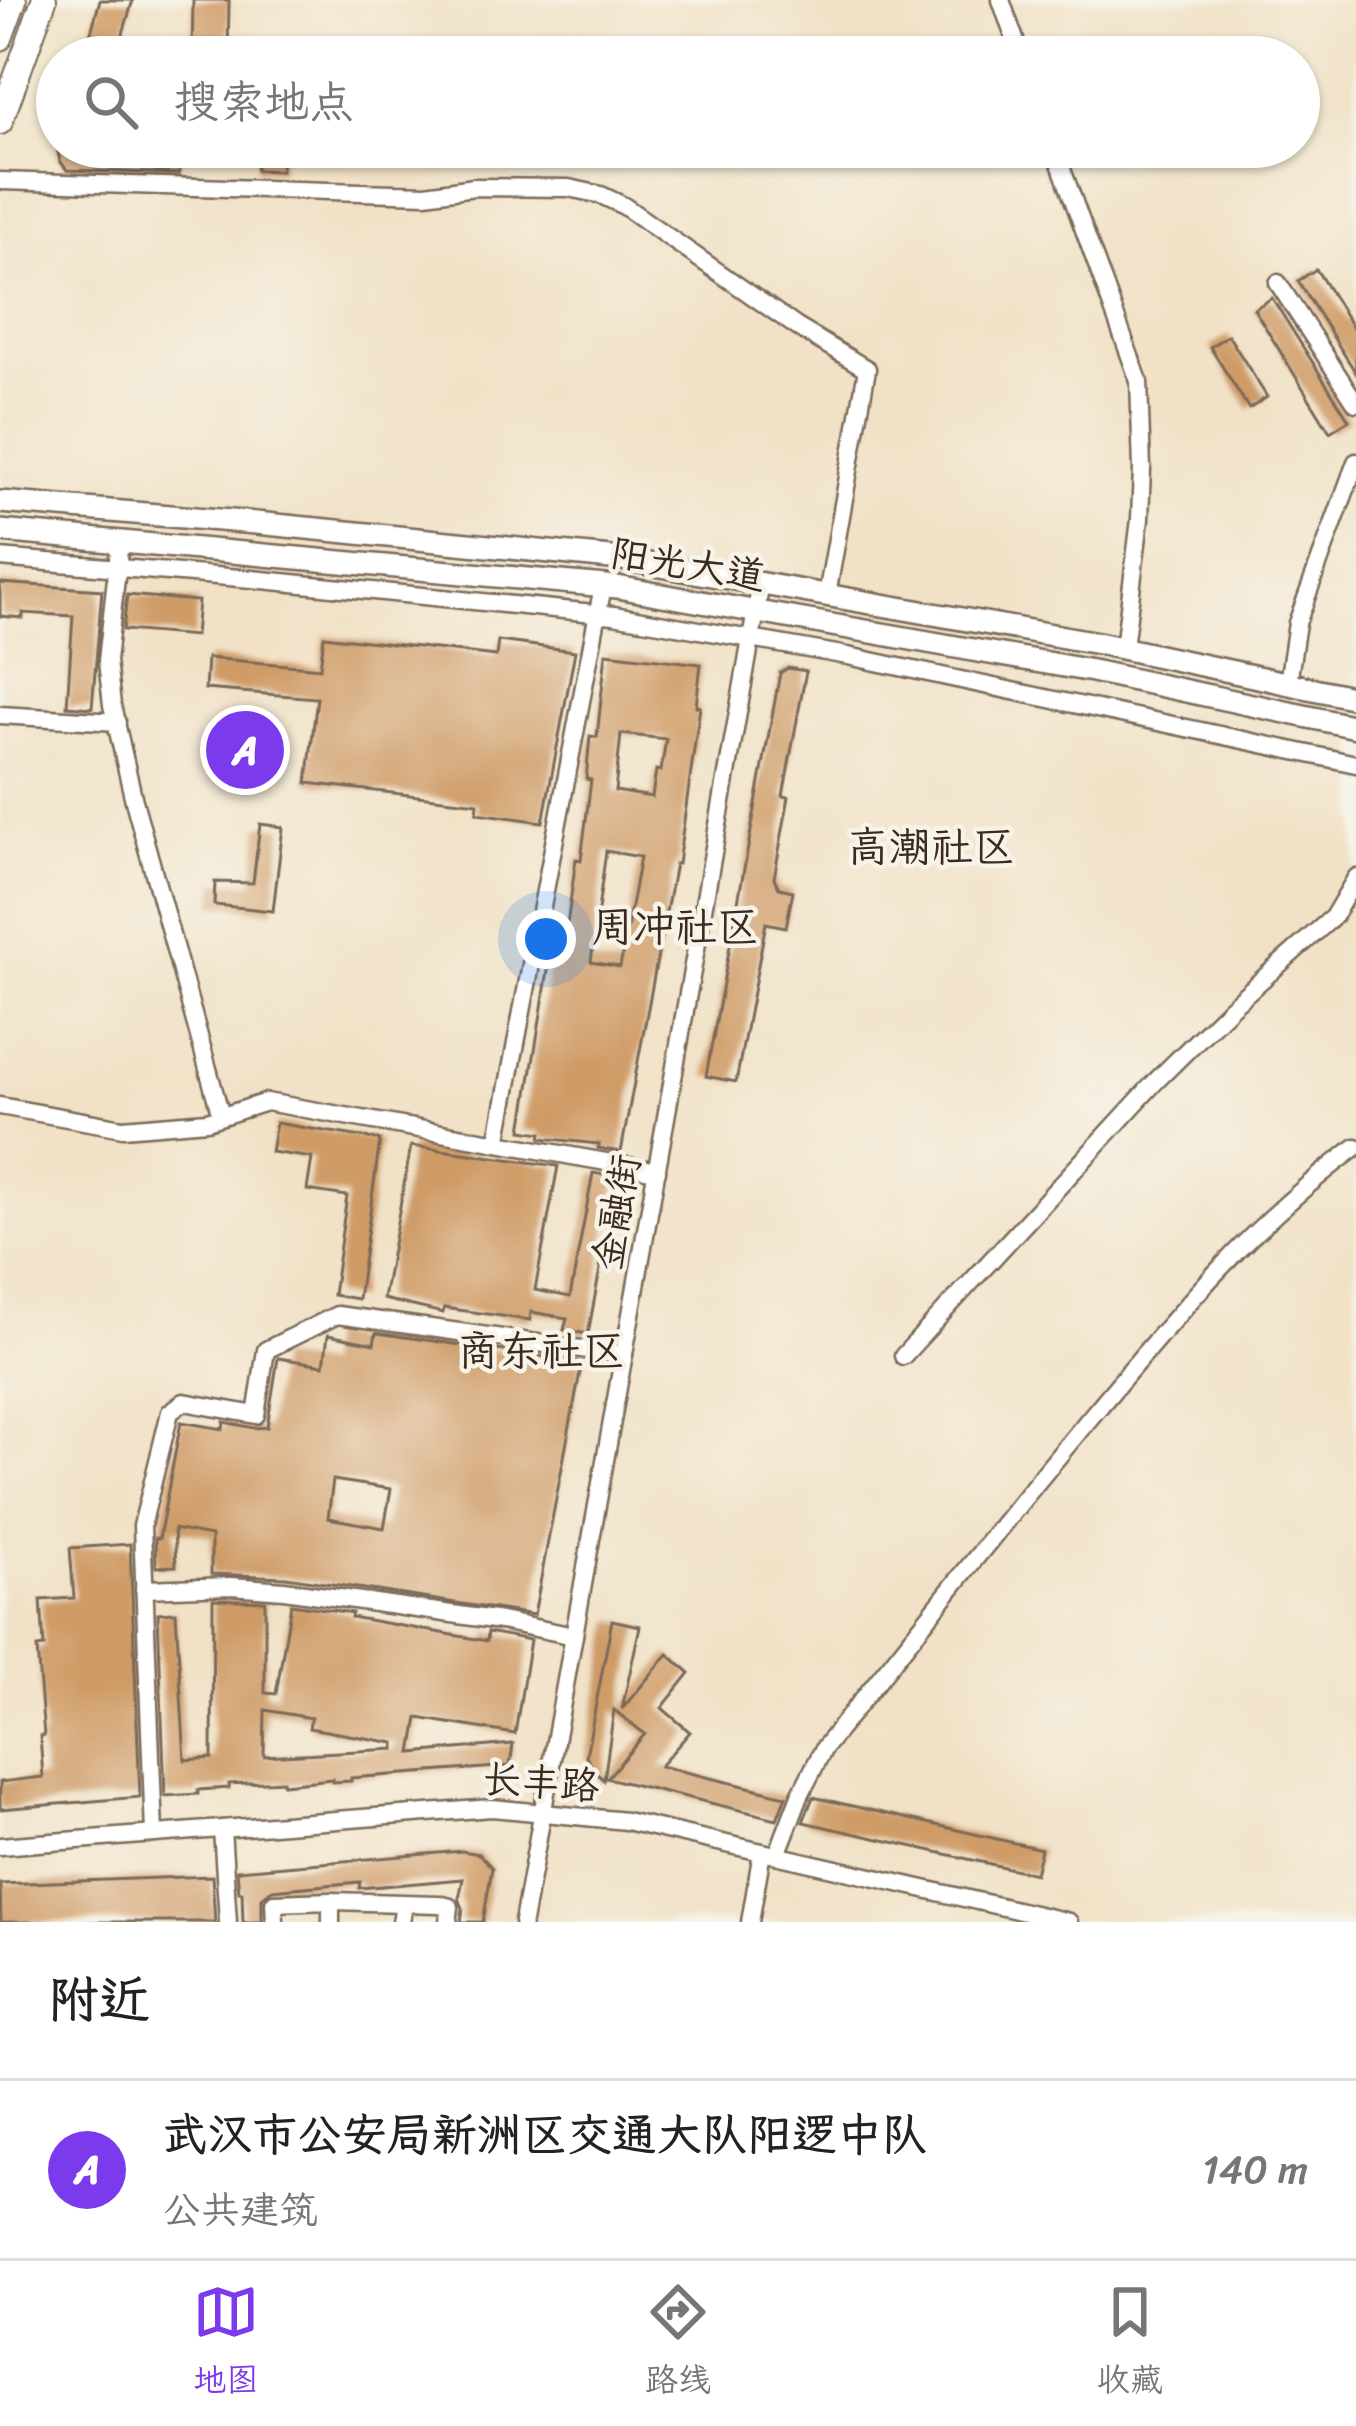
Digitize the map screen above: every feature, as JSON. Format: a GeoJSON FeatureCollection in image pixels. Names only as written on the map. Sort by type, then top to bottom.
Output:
{"type":"FeatureCollection","features":[{"type":"Feature","properties":{"kind":"highway"},"geometry":{"type":"LineString","coordinates":[[0,38],[14,0]]}},
{"type":"Feature","properties":{"kind":"highway"},"geometry":{"type":"LineString","coordinates":[[0,122],[44,0]]}},
{"type":"Feature","properties":{"kind":"main road","name":"阳光大道"},"geometry":{"type":"LineString","coordinates":[[0,502],[621,559],[1124,648],[1356,698]]}},
{"type":"Feature","properties":{"kind":"main road","name":"阳光大道"},"geometry":{"type":"LineString","coordinates":[[2,531],[603,586],[1092,671],[1356,727]]}},
{"type":"Feature","properties":{"kind":"street"},"geometry":{"type":"LineString","coordinates":[[1000,0],[1013,36]]}},
{"type":"Feature","properties":{"kind":"street"},"geometry":{"type":"LineString","coordinates":[[1062,168],[1139,381],[1140,519],[1124,648]]}},
{"type":"Feature","properties":{"kind":"street"},"geometry":{"type":"LineString","coordinates":[[0,181],[426,194],[474,187],[568,188],[613,200],[797,327],[867,369],[827,595]]}},
{"type":"Feature","properties":{"kind":"street"},"geometry":{"type":"LineString","coordinates":[[1278,283],[1356,403]]}},
{"type":"Feature","properties":{"kind":"street"},"geometry":{"type":"LineString","coordinates":[[1288,683],[1297,623],[1356,462]]}},
{"type":"Feature","properties":{"kind":"street"},"geometry":{"type":"LineString","coordinates":[[0,492],[24,504]]}},
{"type":"Feature","properties":{"kind":"street"},"geometry":{"type":"LineString","coordinates":[[120,541],[107,661],[117,722],[134,801],[221,1117]]}},
{"type":"Feature","properties":{"kind":"street"},"geometry":{"type":"LineString","coordinates":[[0,558],[598,613],[848,656],[1356,764]]}},
{"type":"Feature","properties":{"kind":"street","name":"金融街"},"geometry":{"type":"LineString","coordinates":[[523,1922],[761,584]]}},
{"type":"Feature","properties":{"kind":"street"},"geometry":{"type":"LineString","coordinates":[[497,1143],[603,586]]}},
{"type":"Feature","properties":{"kind":"street"},"geometry":{"type":"LineString","coordinates":[[0,715],[117,722]]}},
{"type":"Feature","properties":{"kind":"street"},"geometry":{"type":"LineString","coordinates":[[903,1356],[1156,1081],[1333,917],[1356,878]]}},
{"type":"Feature","properties":{"kind":"street"},"geometry":{"type":"LineString","coordinates":[[0,1106],[123,1128],[207,1121],[266,1102],[656,1171]]}},
{"type":"Feature","properties":{"kind":"street"},"geometry":{"type":"LineString","coordinates":[[750,1922],[769,1854],[824,1748],[1043,1474],[1220,1266],[1280,1207],[1356,1147]]}},
{"type":"Feature","properties":{"kind":"street"},"geometry":{"type":"LineString","coordinates":[[154,1834],[142,1526],[170,1412],[184,1402],[256,1415],[266,1350],[337,1315],[624,1355]]}},
{"type":"Feature","properties":{"kind":"street"},"geometry":{"type":"LineString","coordinates":[[144,1589],[231,1586],[284,1590],[574,1636]]}},
{"type":"Feature","properties":{"kind":"street","name":"长丰路"},"geometry":{"type":"LineString","coordinates":[[0,1846],[492,1808],[543,1811],[626,1821],[1069,1922]]}},
{"type":"Feature","properties":{"kind":"street"},"geometry":{"type":"LineString","coordinates":[[221,1829],[228,1922]]}},
{"type":"Feature","properties":{"kind":"street"},"geometry":{"type":"LineString","coordinates":[[331,1922],[332,1901]]}},
{"type":"Feature","properties":{"kind":"street"},"geometry":{"type":"LineString","coordinates":[[275,1922],[274,1903],[332,1901],[402,1913],[439,1904],[450,1907],[448,1922]]}},
{"type":"Feature","properties":{"kind":"building"},"geometry":{"type":"Polygon","coordinates":[[[100,0],[133,0],[122,36],[90,36],[100,0]]]}},
{"type":"Feature","properties":{"kind":"building"},"geometry":{"type":"Polygon","coordinates":[[[193,0],[229,0],[228,36],[192,36],[193,0]]]}},
{"type":"Feature","properties":{"kind":"building"},"geometry":{"type":"Polygon","coordinates":[[[65,168],[179,168],[179,174],[65,168]]]}},
{"type":"Feature","properties":{"kind":"building"},"geometry":{"type":"Polygon","coordinates":[[[1316,269],[1356,333],[1356,373],[1298,281],[1316,269]]]}},
{"type":"Feature","properties":{"kind":"building"},"geometry":{"type":"Polygon","coordinates":[[[1272,298],[1349,420],[1330,432],[1254,309],[1272,298]]]}},
{"type":"Feature","properties":{"kind":"building"},"geometry":{"type":"Polygon","coordinates":[[[1228,335],[1267,397],[1249,409],[1210,347],[1228,335]]]}},
{"type":"Feature","properties":{"kind":"building"},"geometry":{"type":"Polygon","coordinates":[[[0,583],[102,590],[92,708],[67,706],[73,616],[0,616],[0,583]]]}},
{"type":"Feature","properties":{"kind":"building"},"geometry":{"type":"Polygon","coordinates":[[[127,595],[198,601],[195,636],[123,630],[127,595]]]}},
{"type":"Feature","properties":{"kind":"building"},"geometry":{"type":"Polygon","coordinates":[[[324,636],[496,656],[498,641],[575,651],[543,822],[477,813],[478,803],[307,783],[317,698],[205,689],[207,658],[320,668],[324,636]]]}},
{"type":"Feature","properties":{"kind":"building"},"geometry":{"type":"Polygon","coordinates":[[[606,653],[701,664],[696,706],[700,707],[678,864],[621,1152],[598,1148],[599,1144],[541,1138],[542,1133],[522,1130],[551,952],[563,955],[591,780],[586,779],[590,736],[597,737],[606,653]],[[621,734],[615,791],[652,797],[666,739],[621,734]],[[606,851],[591,962],[620,967],[640,857],[606,851]]]}},
{"type":"Feature","properties":{"kind":"building"},"geometry":{"type":"Polygon","coordinates":[[[788,668],[806,671],[783,796],[789,797],[774,878],[779,888],[793,891],[786,927],[766,923],[736,1082],[706,1076],[780,673],[788,668]]]}},
{"type":"Feature","properties":{"kind":"building"},"geometry":{"type":"Polygon","coordinates":[[[260,824],[283,827],[273,911],[214,905],[215,882],[253,883],[260,824]]]}},
{"type":"Feature","properties":{"kind":"building"},"geometry":{"type":"Polygon","coordinates":[[[276,1123],[380,1140],[358,1299],[333,1295],[347,1196],[307,1190],[312,1158],[271,1152],[276,1123]]]}},
{"type":"Feature","properties":{"kind":"building"},"geometry":{"type":"Polygon","coordinates":[[[411,1146],[558,1166],[535,1290],[570,1297],[593,1173],[617,1177],[588,1334],[564,1330],[567,1318],[531,1312],[530,1320],[444,1308],[443,1313],[383,1299],[411,1146]]]}},
{"type":"Feature","properties":{"kind":"building"},"geometry":{"type":"Polygon","coordinates":[[[376,1333],[582,1362],[534,1615],[286,1577],[211,1574],[211,1536],[174,1529],[176,1566],[156,1567],[155,1538],[159,1538],[181,1422],[223,1429],[224,1422],[267,1427],[278,1358],[324,1365],[328,1335],[374,1344],[376,1333]],[[333,1480],[328,1518],[384,1528],[391,1489],[333,1480]]]}},
{"type":"Feature","properties":{"kind":"building"},"geometry":{"type":"Polygon","coordinates":[[[130,1544],[140,1797],[0,1809],[0,1782],[43,1777],[37,1648],[44,1647],[41,1600],[74,1598],[70,1548],[130,1544]]]}},
{"type":"Feature","properties":{"kind":"building"},"geometry":{"type":"Polygon","coordinates":[[[213,1599],[265,1601],[265,1693],[276,1694],[291,1604],[487,1641],[488,1632],[530,1640],[515,1734],[418,1718],[412,1753],[513,1744],[510,1766],[351,1781],[229,1784],[229,1788],[198,1790],[198,1794],[165,1796],[158,1613],[176,1612],[185,1760],[212,1758],[213,1599]],[[265,1710],[264,1756],[395,1749],[395,1743],[309,1728],[311,1718],[265,1710]]]}},
{"type":"Feature","properties":{"kind":"building"},"geometry":{"type":"Polygon","coordinates":[[[612,1620],[640,1626],[622,1709],[668,1654],[690,1673],[662,1708],[690,1732],[660,1766],[786,1796],[777,1819],[607,1778],[645,1734],[614,1710],[604,1780],[592,1768],[586,1756],[612,1620]]]}},
{"type":"Feature","properties":{"kind":"building"},"geometry":{"type":"Polygon","coordinates":[[[813,1797],[1041,1849],[1035,1874],[803,1822],[813,1797]]]}},
{"type":"Feature","properties":{"kind":"building"},"geometry":{"type":"Polygon","coordinates":[[[462,1851],[479,1854],[492,1868],[483,1922],[461,1922],[463,1879],[272,1890],[262,1898],[262,1922],[243,1922],[237,1870],[462,1851]]]}},
{"type":"Feature","properties":{"kind":"building"},"geometry":{"type":"Polygon","coordinates":[[[212,1876],[215,1922],[1,1922],[0,1884],[212,1876]]]}},
{"type":"Feature","properties":{"kind":"place","name":"武汉市公安局新洲区交通大队阳逻中队"},"geometry":{"type":"Point","coordinates":[245,750]}},
{"type":"Feature","properties":{"kind":"district","name":"高潮社区"},"geometry":{"type":"Point","coordinates":[931,847]}},
{"type":"Feature","properties":{"kind":"district","name":"周冲社区"},"geometry":{"type":"Point","coordinates":[675,927]}},
{"type":"Feature","properties":{"kind":"district","name":"商东社区"},"geometry":{"type":"Point","coordinates":[541,1351]}}]}
